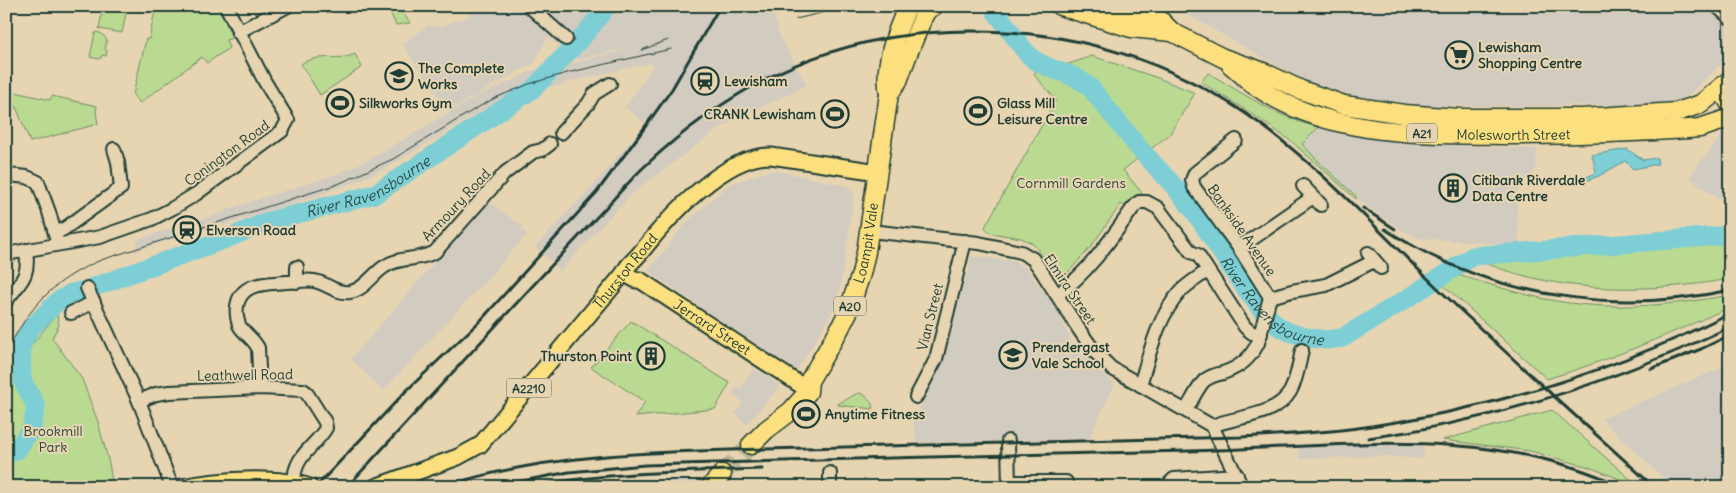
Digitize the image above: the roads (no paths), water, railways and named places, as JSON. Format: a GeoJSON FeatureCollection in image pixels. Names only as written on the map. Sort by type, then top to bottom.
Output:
{"type":"FeatureCollection","features":[{"type":"Feature","properties":{"kind":"highway","name":"Loampit Vale"},"geometry":{"type":"LineString","coordinates":[[751,445],[766,430],[791,411],[808,392],[804,383],[840,330],[848,312],[861,274],[870,231],[889,94],[888,66],[908,6]]}},
{"type":"Feature","properties":{"kind":"highway","name":"Loampit Vale"},"geometry":{"type":"LineString","coordinates":[[889,94],[898,82],[908,51],[924,15],[934,6]]}},
{"type":"Feature","properties":{"kind":"highway","name":"Molesworth Street"},"geometry":{"type":"LineString","coordinates":[[1060,6],[1085,9],[1131,28],[1172,32]]}},
{"type":"Feature","properties":{"kind":"highway"},"geometry":{"type":"LineString","coordinates":[[1115,6],[1136,18],[1151,30]]}},
{"type":"Feature","properties":{"kind":"highway","name":"Molesworth Street"},"geometry":{"type":"LineString","coordinates":[[1142,6],[1151,11],[1172,32],[1223,58],[1261,71],[1301,90],[1344,105],[1366,110],[1433,116],[1581,118],[1677,112],[1700,104],[1726,83]]}},
{"type":"Feature","properties":{"kind":"highway","name":"Molesworth Street"},"geometry":{"type":"LineString","coordinates":[[1223,58],[1254,85],[1301,110],[1338,122],[1386,131],[1470,135],[1598,135],[1688,129],[1707,126],[1730,118]]}},
{"type":"Feature","properties":{"kind":"highway","name":"A21"},"geometry":{"type":"LineString","coordinates":[[1726,83],[1724,94],[1730,104]]}},
{"type":"Feature","properties":{"kind":"main road","name":"Thurston Road"},"geometry":{"type":"LineString","coordinates":[[375,487],[458,457],[480,445],[659,229],[686,202],[719,175],[754,157],[772,156],[878,172]]}},
{"type":"Feature","properties":{"kind":"main road"},"geometry":{"type":"LineString","coordinates":[[633,260],[639,268],[640,280]]}},
{"type":"Feature","properties":{"kind":"main road","name":"Jerrard Street"},"geometry":{"type":"LineString","coordinates":[[624,273],[636,280],[640,280],[804,383]]}},
{"type":"Feature","properties":{"kind":"main road"},"geometry":{"type":"LineString","coordinates":[[181,487],[251,480],[294,482],[310,487]]}},
{"type":"Feature","properties":{"kind":"street"},"geometry":{"type":"LineString","coordinates":[[226,6],[238,32],[288,6]]}},
{"type":"Feature","properties":{"kind":"street"},"geometry":{"type":"LineString","coordinates":[[529,6],[566,39]]}},
{"type":"Feature","properties":{"kind":"street"},"geometry":{"type":"LineString","coordinates":[[1717,6],[1730,18]]}},
{"type":"Feature","properties":{"kind":"street","name":"Conington Road"},"geometry":{"type":"LineString","coordinates":[[56,238],[100,237],[152,219],[204,189],[282,131],[288,120],[238,32]]}},
{"type":"Feature","properties":{"kind":"street"},"geometry":{"type":"LineString","coordinates":[[561,133],[588,104],[594,94],[610,84]]}},
{"type":"Feature","properties":{"kind":"street","name":"Bankside Avenue"},"geometry":{"type":"LineString","coordinates":[[1236,140],[1195,173],[1192,180],[1194,187],[1239,248],[1269,305]]}},
{"type":"Feature","properties":{"kind":"street","name":"Armoury Road"},"geometry":{"type":"LineString","coordinates":[[260,388],[258,348],[256,343],[240,325],[236,310],[243,293],[254,285],[314,281],[335,290],[353,292],[363,286],[384,266],[400,260],[427,256],[435,252],[505,173],[533,152],[542,150],[550,144]]}},
{"type":"Feature","properties":{"kind":"street"},"geometry":{"type":"LineString","coordinates":[[6,254],[26,250],[56,238],[64,229],[121,188],[118,162],[114,149]]}},
{"type":"Feature","properties":{"kind":"street"},"geometry":{"type":"LineString","coordinates":[[8,175],[26,177],[38,182],[56,238]]}},
{"type":"Feature","properties":{"kind":"street"},"geometry":{"type":"LineString","coordinates":[[1239,248],[1317,201],[1303,186]]}},
{"type":"Feature","properties":{"kind":"street"},"geometry":{"type":"LineString","coordinates":[[1057,295],[1083,274],[1133,208],[1139,202],[1147,202],[1158,208],[1191,252],[1198,255],[1245,327],[1252,333],[1261,334]]}},
{"type":"Feature","properties":{"kind":"street","name":"Elmira Street"},"geometry":{"type":"LineString","coordinates":[[870,231],[965,242],[1022,252],[1032,259],[1040,269],[1095,352],[1112,368],[1212,426]]}},
{"type":"Feature","properties":{"kind":"street","name":"Vian Street"},"geometry":{"type":"LineString","coordinates":[[916,397],[936,359],[965,242]]}},
{"type":"Feature","properties":{"kind":"street"},"geometry":{"type":"LineString","coordinates":[[6,301],[26,276],[28,266],[26,250]]}},
{"type":"Feature","properties":{"kind":"street"},"geometry":{"type":"LineString","coordinates":[[1186,410],[1204,381],[1217,374],[1236,368],[1245,362],[1255,349],[1269,305],[1292,291],[1326,285],[1374,261]]}},
{"type":"Feature","properties":{"kind":"street"},"geometry":{"type":"LineString","coordinates":[[297,267],[297,282]]}},
{"type":"Feature","properties":{"kind":"street"},"geometry":{"type":"LineString","coordinates":[[1140,384],[1150,350],[1163,317],[1179,293],[1208,271]]}},
{"type":"Feature","properties":{"kind":"street"},"geometry":{"type":"LineString","coordinates":[[71,313],[90,294],[139,401],[172,487]]}},
{"type":"Feature","properties":{"kind":"street"},"geometry":{"type":"LineString","coordinates":[[1168,487],[1174,479],[1240,481],[1212,426],[1224,421],[1257,414],[1276,405],[1290,393],[1297,375],[1302,350]]}},
{"type":"Feature","properties":{"kind":"street","name":"Leathwell Road"},"geometry":{"type":"LineString","coordinates":[[139,401],[162,392],[260,388],[303,390],[325,422],[326,428],[297,462],[294,482]]}},
{"type":"Feature","properties":{"kind":"street"},"geometry":{"type":"LineString","coordinates":[[1008,441],[1009,484],[1066,482],[1066,487]]}},
{"type":"Feature","properties":{"kind":"street"},"geometry":{"type":"LineString","coordinates":[[830,473],[830,487]]}},
{"type":"Feature","properties":{"kind":"water"},"geometry":{"type":"Polygon","coordinates":[[[1627,149],[1643,160],[1657,158],[1658,164],[1633,169],[1625,161],[1599,176],[1580,183],[1579,180],[1596,172],[1592,155],[1627,149]]]}},
{"type":"Feature","properties":{"kind":"waterway","name":"River Ravensbourne"},"geometry":{"type":"LineString","coordinates":[[6,455],[17,450],[32,427],[36,406],[22,380],[21,346],[30,329],[58,301],[71,293],[86,290],[231,237],[266,222],[375,194],[533,89],[586,33],[607,6]]}},
{"type":"Feature","properties":{"kind":"waterway","name":"River Ravensbourne"},"geometry":{"type":"LineString","coordinates":[[996,12],[1034,60],[1075,77],[1089,86],[1138,147],[1195,212],[1260,308],[1278,326],[1289,332],[1326,340],[1342,338],[1473,256],[1730,235]]}},
{"type":"Feature","properties":{"kind":"tunnel"},"geometry":{"type":"LineString","coordinates":[[722,474],[751,445]]}},
{"type":"Feature","properties":{"kind":"tram line"},"geometry":{"type":"LineString","coordinates":[[796,19],[851,6]]}},
{"type":"Feature","properties":{"kind":"tram line"},"geometry":{"type":"LineString","coordinates":[[642,50],[668,40]]}},
{"type":"Feature","properties":{"kind":"tram line"},"geometry":{"type":"LineString","coordinates":[[6,353],[24,322],[44,297],[69,276],[101,260],[338,184],[393,159],[495,98],[529,84],[567,73],[671,49]]}},
{"type":"Feature","properties":{"kind":"railway"},"geometry":{"type":"LineString","coordinates":[[316,487],[405,392],[481,320],[597,192],[672,89],[720,6]]}},
{"type":"Feature","properties":{"kind":"railway"},"geometry":{"type":"LineString","coordinates":[[347,487],[632,179],[685,132],[725,102],[767,78],[811,59],[856,45],[904,35],[953,31],[1040,35],[1107,49],[1139,59],[1170,72],[1231,104],[1281,140],[1323,176],[1480,328],[1654,487]]}},
{"type":"Feature","properties":{"kind":"railway"},"geometry":{"type":"LineString","coordinates":[[1363,208],[1395,229]]}},
{"type":"Feature","properties":{"kind":"railway"},"geometry":{"type":"LineString","coordinates":[[1385,229],[1453,266],[1491,280],[1530,290],[1610,301],[1690,297],[1730,290]]}},
{"type":"Feature","properties":{"kind":"railway"},"geometry":{"type":"LineString","coordinates":[[442,487],[521,467],[602,456],[643,453],[1240,437],[1287,435],[1365,427],[1459,410],[1552,385],[1643,352],[1687,334],[1730,313]]}},
{"type":"Feature","properties":{"kind":"railway"},"geometry":{"type":"LineString","coordinates":[[1368,438],[1415,431],[1508,410],[1643,365],[1730,327]]}},
{"type":"Feature","properties":{"kind":"railway"},"geometry":{"type":"LineString","coordinates":[[1651,369],[1730,335]]}},
{"type":"Feature","properties":{"kind":"railway"},"geometry":{"type":"LineString","coordinates":[[491,487],[569,472],[645,465],[1189,451],[1409,443],[1464,446],[1518,454],[1571,467],[1623,487]]}},
{"type":"Feature","properties":{"kind":"railway"},"geometry":{"type":"LineString","coordinates":[[527,487],[586,478],[762,469]]}},
{"type":"Feature","properties":{"kind":"place","name":"Lewisham Shopping Centre"},"geometry":{"type":"Point","coordinates":[1459,55]}},
{"type":"Feature","properties":{"kind":"place","name":"The Complete Works"},"geometry":{"type":"Point","coordinates":[399,76]}},
{"type":"Feature","properties":{"kind":"place","name":"Lewisham"},"geometry":{"type":"Point","coordinates":[705,81]}},
{"type":"Feature","properties":{"kind":"place","name":"Silkworks Gym"},"geometry":{"type":"Point","coordinates":[340,103]}},
{"type":"Feature","properties":{"kind":"place","name":"Glass Mill Leisure Centre"},"geometry":{"type":"Point","coordinates":[978,111]}},
{"type":"Feature","properties":{"kind":"place","name":"CRANK Lewisham"},"geometry":{"type":"Point","coordinates":[835,114]}},
{"type":"Feature","properties":{"kind":"place","name":"Citibank Riverdale Data Centre"},"geometry":{"type":"Point","coordinates":[1453,188]}},
{"type":"Feature","properties":{"kind":"place","name":"Elverson Road"},"geometry":{"type":"Point","coordinates":[187,230]}},
{"type":"Feature","properties":{"kind":"place","name":"Prendergast Vale School"},"geometry":{"type":"Point","coordinates":[1013,355]}},
{"type":"Feature","properties":{"kind":"place","name":"Thurston Point"},"geometry":{"type":"Point","coordinates":[651,356]}},
{"type":"Feature","properties":{"kind":"place","name":"Anytime Fitness"},"geometry":{"type":"Point","coordinates":[806,414]}},
{"type":"Feature","properties":{"kind":"park label","name":"Cornmill Gardens"},"geometry":{"type":"Point","coordinates":[1071,183]}},
{"type":"Feature","properties":{"kind":"park label","name":"Brookmill Park"},"geometry":{"type":"Point","coordinates":[53,440]}}]}
